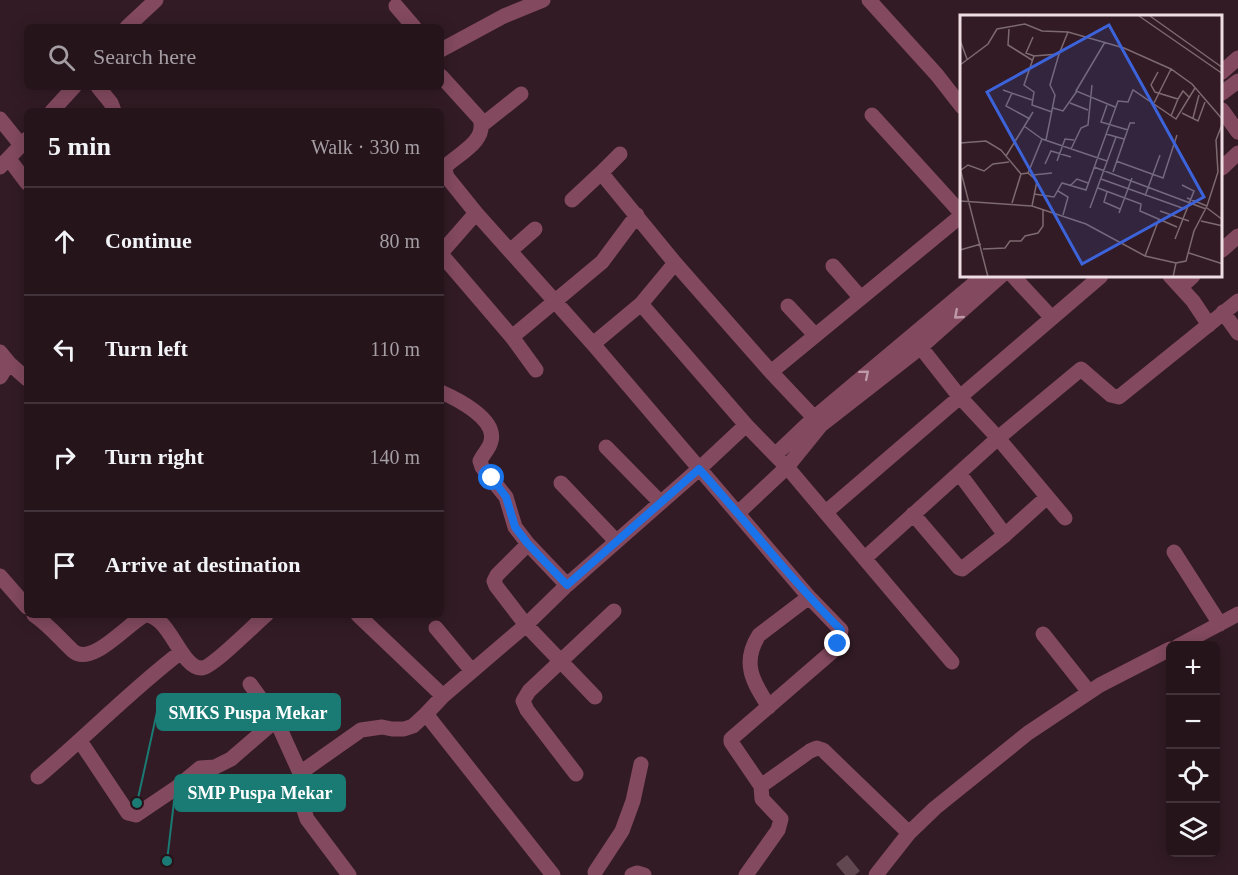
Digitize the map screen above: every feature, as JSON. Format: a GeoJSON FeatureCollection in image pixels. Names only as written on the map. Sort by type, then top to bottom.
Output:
{"type":"FeatureCollection","features":[{"type":"Feature","properties":{"kind":"street"},"geometry":{"type":"LineString","coordinates":[[130,24],[156,0]]}},
{"type":"Feature","properties":{"kind":"street"},"geometry":{"type":"LineString","coordinates":[[444,48],[504,16],[543,0]]}},
{"type":"Feature","properties":{"kind":"street"},"geometry":{"type":"LineString","coordinates":[[869,0],[937,75],[960,104]]}},
{"type":"Feature","properties":{"kind":"street"},"geometry":{"type":"LineString","coordinates":[[396,6],[411,24]]}},
{"type":"Feature","properties":{"kind":"street"},"geometry":{"type":"LineString","coordinates":[[1223,70],[1238,58]]}},
{"type":"Feature","properties":{"kind":"street"},"geometry":{"type":"LineString","coordinates":[[444,79],[480,119],[482,125],[482,133],[476,141],[447,165],[445,170],[447,177],[809,597],[841,630],[834,650],[731,739],[761,786],[762,799],[781,819],[780,825],[748,874]]}},
{"type":"Feature","properties":{"kind":"street"},"geometry":{"type":"LineString","coordinates":[[1223,92],[1238,81]]}},
{"type":"Feature","properties":{"kind":"street"},"geometry":{"type":"LineString","coordinates":[[55,108],[71,90]]}},
{"type":"Feature","properties":{"kind":"street"},"geometry":{"type":"LineString","coordinates":[[100,90],[113,108]]}},
{"type":"Feature","properties":{"kind":"street"},"geometry":{"type":"LineString","coordinates":[[482,125],[521,94]]}},
{"type":"Feature","properties":{"kind":"street"},"geometry":{"type":"LineString","coordinates":[[1223,113],[1238,132]]}},
{"type":"Feature","properties":{"kind":"street"},"geometry":{"type":"LineString","coordinates":[[872,115],[960,212]]}},
{"type":"Feature","properties":{"kind":"street"},"geometry":{"type":"LineString","coordinates":[[0,119],[24,140]]}},
{"type":"Feature","properties":{"kind":"street"},"geometry":{"type":"LineString","coordinates":[[24,142],[5,163],[24,180]]}},
{"type":"Feature","properties":{"kind":"street"},"geometry":{"type":"LineString","coordinates":[[1223,166],[1238,153]]}},
{"type":"Feature","properties":{"kind":"street"},"geometry":{"type":"LineString","coordinates":[[572,200],[620,154]]}},
{"type":"Feature","properties":{"kind":"street"},"geometry":{"type":"LineString","coordinates":[[602,172],[675,263],[771,372],[818,421]]}},
{"type":"Feature","properties":{"kind":"street"},"geometry":{"type":"LineString","coordinates":[[444,250],[476,213]]}},
{"type":"Feature","properties":{"kind":"street"},"geometry":{"type":"LineString","coordinates":[[512,337],[602,262],[637,215]]}},
{"type":"Feature","properties":{"kind":"street"},"geometry":{"type":"LineString","coordinates":[[771,372],[960,216]]}},
{"type":"Feature","properties":{"kind":"street"},"geometry":{"type":"LineString","coordinates":[[510,251],[535,229]]}},
{"type":"Feature","properties":{"kind":"street"},"geometry":{"type":"LineString","coordinates":[[1223,248],[1238,236]]}},
{"type":"Feature","properties":{"kind":"street"},"geometry":{"type":"LineString","coordinates":[[444,257],[512,337],[536,370]]}},
{"type":"Feature","properties":{"kind":"street"},"geometry":{"type":"LineString","coordinates":[[593,344],[641,304],[675,263]]}},
{"type":"Feature","properties":{"kind":"street"},"geometry":{"type":"LineString","coordinates":[[833,266],[860,297]]}},
{"type":"Feature","properties":{"kind":"street"},"geometry":{"type":"LineString","coordinates":[[916,341],[981,278]]}},
{"type":"Feature","properties":{"kind":"street"},"geometry":{"type":"LineString","coordinates":[[775,455],[998,278]]}},
{"type":"Feature","properties":{"kind":"street"},"geometry":{"type":"LineString","coordinates":[[1015,278],[1052,318]]}},
{"type":"Feature","properties":{"kind":"street"},"geometry":{"type":"LineString","coordinates":[[826,512],[1099,278]]}},
{"type":"Feature","properties":{"kind":"street"},"geometry":{"type":"LineString","coordinates":[[1175,281],[1209,324]]}},
{"type":"Feature","properties":{"kind":"street"},"geometry":{"type":"LineString","coordinates":[[865,558],[998,438],[1081,369],[1111,395],[1119,398],[1238,301]]}},
{"type":"Feature","properties":{"kind":"street"},"geometry":{"type":"LineString","coordinates":[[641,304],[746,425],[787,467],[952,662]]}},
{"type":"Feature","properties":{"kind":"street"},"geometry":{"type":"LineString","coordinates":[[788,306],[815,335]]}},
{"type":"Feature","properties":{"kind":"street"},"geometry":{"type":"LineString","coordinates":[[1223,312],[1238,333]]}},
{"type":"Feature","properties":{"kind":"street"},"geometry":{"type":"LineString","coordinates":[[916,341],[959,396],[998,438],[1065,518]]}},
{"type":"Feature","properties":{"kind":"street"},"geometry":{"type":"LineString","coordinates":[[0,377],[4,358],[24,375]]}},
{"type":"Feature","properties":{"kind":"street"},"geometry":{"type":"LineString","coordinates":[[444,393],[459,399],[489,426],[492,434],[491,443],[480,461],[482,467],[506,497],[515,527],[567,585]]}},
{"type":"Feature","properties":{"kind":"street"},"geometry":{"type":"LineString","coordinates":[[738,513],[787,467],[818,421]]}},
{"type":"Feature","properties":{"kind":"street"},"geometry":{"type":"LineString","coordinates":[[300,773],[362,730],[382,727],[404,729],[413,726],[443,696],[526,625],[567,585],[746,425]]}},
{"type":"Feature","properties":{"kind":"street"},"geometry":{"type":"LineString","coordinates":[[606,447],[660,502]]}},
{"type":"Feature","properties":{"kind":"street"},"geometry":{"type":"LineString","coordinates":[[958,473],[1005,535]]}},
{"type":"Feature","properties":{"kind":"street"},"geometry":{"type":"LineString","coordinates":[[561,483],[615,542]]}},
{"type":"Feature","properties":{"kind":"street"},"geometry":{"type":"LineString","coordinates":[[913,514],[962,569],[1005,535],[1047,497]]}},
{"type":"Feature","properties":{"kind":"street"},"geometry":{"type":"LineString","coordinates":[[528,544],[497,575],[494,581],[526,625],[595,697]]}},
{"type":"Feature","properties":{"kind":"street"},"geometry":{"type":"LineString","coordinates":[[1174,552],[1220,624]]}},
{"type":"Feature","properties":{"kind":"street"},"geometry":{"type":"LineString","coordinates":[[0,576],[24,604]]}},
{"type":"Feature","properties":{"kind":"street"},"geometry":{"type":"LineString","coordinates":[[769,706],[751,676],[751,655],[754,643],[759,635],[809,597]]}},
{"type":"Feature","properties":{"kind":"street"},"geometry":{"type":"LineString","coordinates":[[576,774],[527,710],[523,701],[529,691],[614,610]]}},
{"type":"Feature","properties":{"kind":"street"},"geometry":{"type":"LineString","coordinates":[[1186,641],[1238,614]]}},
{"type":"Feature","properties":{"kind":"street"},"geometry":{"type":"LineString","coordinates":[[38,618],[59,635],[74,652],[87,656],[97,652],[141,618]]}},
{"type":"Feature","properties":{"kind":"street"},"geometry":{"type":"LineString","coordinates":[[154,618],[164,627],[181,652],[197,667],[208,666],[248,620]]}},
{"type":"Feature","properties":{"kind":"street"},"geometry":{"type":"LineString","coordinates":[[361,618],[443,696]]}},
{"type":"Feature","properties":{"kind":"street"},"geometry":{"type":"LineString","coordinates":[[436,628],[472,671]]}},
{"type":"Feature","properties":{"kind":"street"},"geometry":{"type":"LineString","coordinates":[[1043,634],[1089,692]]}},
{"type":"Feature","properties":{"kind":"street"},"geometry":{"type":"LineString","coordinates":[[876,875],[909,832],[935,808],[1028,733],[1089,692],[1166,651]]}},
{"type":"Feature","properties":{"kind":"street"},"geometry":{"type":"LineString","coordinates":[[38,777],[80,741],[135,688],[181,652]]}},
{"type":"Feature","properties":{"kind":"street"},"geometry":{"type":"LineString","coordinates":[[250,684],[276,720],[300,773],[303,813],[349,875]]}},
{"type":"Feature","properties":{"kind":"street"},"geometry":{"type":"LineString","coordinates":[[426,714],[553,875]]}},
{"type":"Feature","properties":{"kind":"street"},"geometry":{"type":"LineString","coordinates":[[80,741],[128,813],[136,816],[200,768],[215,767],[231,759],[276,720]]}},
{"type":"Feature","properties":{"kind":"street"},"geometry":{"type":"LineString","coordinates":[[761,786],[817,748],[823,750],[909,832]]}},
{"type":"Feature","properties":{"kind":"street"},"geometry":{"type":"LineString","coordinates":[[594,874],[622,831],[633,801],[641,764]]}},
{"type":"Feature","properties":{"kind":"street"},"geometry":{"type":"LineString","coordinates":[[632,875],[637,873],[645,875]]}},
{"type":"Feature","properties":{"kind":"building"},"geometry":{"type":"Polygon","coordinates":[[[847,855],[860,871],[855,875],[845,875],[836,864],[847,855]]]}},
{"type":"Feature","properties":{"kind":"place","name":"SMKS Puspa Mekar"},"geometry":{"type":"Point","coordinates":[137,803]}},
{"type":"Feature","properties":{"kind":"place","name":"SMP Puspa Mekar"},"geometry":{"type":"Point","coordinates":[167,861]}},
{"type":"Feature","properties":{"kind":"route"},"geometry":{"type":"LineString","coordinates":[[492,478],[506,497],[515,527],[567,585],[699,469],[809,597],[841,630],[838,644]]}}]}
